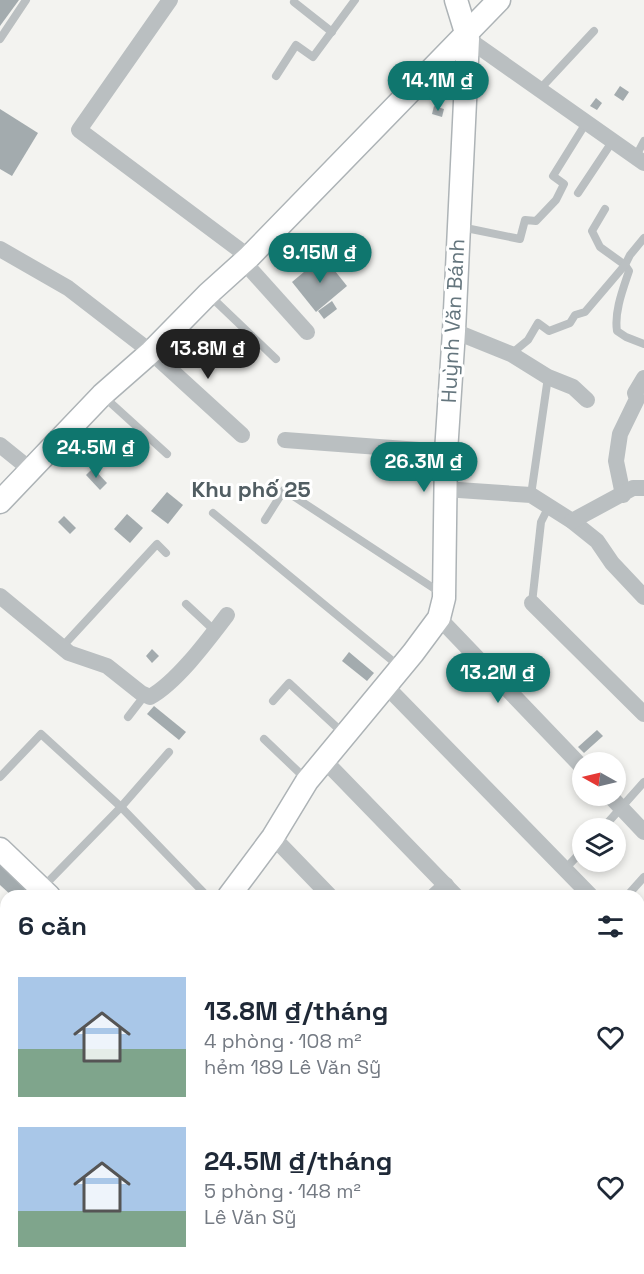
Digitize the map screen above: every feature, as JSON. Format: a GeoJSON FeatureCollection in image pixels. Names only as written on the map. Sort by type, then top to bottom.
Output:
{"type":"FeatureCollection","features":[{"type":"Feature","properties":{"kind":"street"},"geometry":{"type":"LineString","coordinates":[[170,0],[79,130],[246,259],[307,332]]}},
{"type":"Feature","properties":{"kind":"street","name":"Huỳnh Văn Bánh"},"geometry":{"type":"LineString","coordinates":[[233,890],[273,837],[307,780],[439,618],[444,595],[444,489],[454,331],[467,35],[456,0]]}},
{"type":"Feature","properties":{"kind":"street"},"geometry":{"type":"LineString","coordinates":[[0,502],[102,395],[151,352],[246,259],[499,0]]}},
{"type":"Feature","properties":{"kind":"street"},"geometry":{"type":"LineString","coordinates":[[467,35],[639,161]]}},
{"type":"Feature","properties":{"kind":"street"},"geometry":{"type":"LineString","coordinates":[[0,249],[68,288],[151,352],[242,435]]}},
{"type":"Feature","properties":{"kind":"street"},"geometry":{"type":"LineString","coordinates":[[454,331],[511,354],[548,377],[573,387],[587,400]]}},
{"type":"Feature","properties":{"kind":"street"},"geometry":{"type":"LineString","coordinates":[[622,495],[616,460],[620,434],[637,399],[635,393],[644,378]]}},
{"type":"Feature","properties":{"kind":"street"},"geometry":{"type":"LineString","coordinates":[[285,440],[446,452]]}},
{"type":"Feature","properties":{"kind":"street"},"geometry":{"type":"LineString","coordinates":[[0,445],[31,470]]}},
{"type":"Feature","properties":{"kind":"street"},"geometry":{"type":"LineString","coordinates":[[572,521],[633,488],[644,488]]}},
{"type":"Feature","properties":{"kind":"street"},"geometry":{"type":"LineString","coordinates":[[444,489],[531,495],[572,521],[597,541],[612,563],[644,597]]}},
{"type":"Feature","properties":{"kind":"street"},"geometry":{"type":"LineString","coordinates":[[0,596],[69,653],[107,666],[150,697],[159,692],[227,615]]}},
{"type":"Feature","properties":{"kind":"street"},"geometry":{"type":"LineString","coordinates":[[532,603],[642,707]]}},
{"type":"Feature","properties":{"kind":"street"},"geometry":{"type":"LineString","coordinates":[[439,618],[572,757]]}},
{"type":"Feature","properties":{"kind":"street"},"geometry":{"type":"LineString","coordinates":[[385,686],[585,890]]}},
{"type":"Feature","properties":{"kind":"street"},"geometry":{"type":"LineString","coordinates":[[323,759],[443,890]]}},
{"type":"Feature","properties":{"kind":"street"},"geometry":{"type":"LineString","coordinates":[[621,808],[644,832]]}},
{"type":"Feature","properties":{"kind":"street"},"geometry":{"type":"LineString","coordinates":[[273,837],[324,890]]}},
{"type":"Feature","properties":{"kind":"street"},"geometry":{"type":"LineString","coordinates":[[0,850],[43,890]]}},
{"type":"Feature","properties":{"kind":"lane"},"geometry":{"type":"LineString","coordinates":[[0,39],[26,0]]}},
{"type":"Feature","properties":{"kind":"lane"},"geometry":{"type":"LineString","coordinates":[[276,76],[296,45],[313,57],[356,0]]}},
{"type":"Feature","properties":{"kind":"lane"},"geometry":{"type":"LineString","coordinates":[[294,2],[332,32]]}},
{"type":"Feature","properties":{"kind":"lane"},"geometry":{"type":"LineString","coordinates":[[540,89],[594,31]]}},
{"type":"Feature","properties":{"kind":"lane"},"geometry":{"type":"LineString","coordinates":[[457,226],[520,239],[525,220],[536,221],[556,200],[564,184],[553,176],[586,123]]}},
{"type":"Feature","properties":{"kind":"lane"},"geometry":{"type":"LineString","coordinates":[[639,161],[644,141]]}},
{"type":"Feature","properties":{"kind":"lane"},"geometry":{"type":"LineString","coordinates":[[578,193],[612,142]]}},
{"type":"Feature","properties":{"kind":"lane"},"geometry":{"type":"LineString","coordinates":[[605,209],[592,231],[600,247],[625,265],[629,271],[621,298],[617,331],[626,338],[644,344]]}},
{"type":"Feature","properties":{"kind":"lane"},"geometry":{"type":"LineString","coordinates":[[511,354],[528,340],[538,323],[549,331],[570,322],[575,315],[585,312],[625,265],[644,238]]}},
{"type":"Feature","properties":{"kind":"lane"},"geometry":{"type":"LineString","coordinates":[[208,294],[276,359]]}},
{"type":"Feature","properties":{"kind":"lane"},"geometry":{"type":"LineString","coordinates":[[531,495],[548,377]]}},
{"type":"Feature","properties":{"kind":"lane"},"geometry":{"type":"LineString","coordinates":[[102,395],[166,454]]}},
{"type":"Feature","properties":{"kind":"lane"},"geometry":{"type":"LineString","coordinates":[[265,520],[284,490],[444,595]]}},
{"type":"Feature","properties":{"kind":"lane"},"geometry":{"type":"LineString","coordinates":[[532,603],[541,522],[549,506]]}},
{"type":"Feature","properties":{"kind":"lane"},"geometry":{"type":"LineString","coordinates":[[213,513],[400,668]]}},
{"type":"Feature","properties":{"kind":"lane"},"geometry":{"type":"LineString","coordinates":[[62,647],[157,544],[166,553]]}},
{"type":"Feature","properties":{"kind":"lane"},"geometry":{"type":"LineString","coordinates":[[186,604],[215,631]]}},
{"type":"Feature","properties":{"kind":"lane"},"geometry":{"type":"LineString","coordinates":[[273,701],[289,683],[344,735]]}},
{"type":"Feature","properties":{"kind":"lane"},"geometry":{"type":"LineString","coordinates":[[128,717],[145,695]]}},
{"type":"Feature","properties":{"kind":"lane"},"geometry":{"type":"LineString","coordinates":[[0,777],[41,734],[121,807],[201,890]]}},
{"type":"Feature","properties":{"kind":"lane"},"geometry":{"type":"LineString","coordinates":[[264,739],[307,780]]}},
{"type":"Feature","properties":{"kind":"lane"},"geometry":{"type":"LineString","coordinates":[[47,890],[169,752]]}},
{"type":"Feature","properties":{"kind":"lane"},"geometry":{"type":"LineString","coordinates":[[612,818],[644,782]]}},
{"type":"Feature","properties":{"kind":"lane"},"geometry":{"type":"LineString","coordinates":[[565,869],[572,862]]}},
{"type":"Feature","properties":{"kind":"lane"},"geometry":{"type":"LineString","coordinates":[[632,890],[644,877]]}},
{"type":"Feature","properties":{"kind":"building"},"geometry":{"type":"Polygon","coordinates":[[[0,0],[19,0],[0,26],[0,0]]]}},
{"type":"Feature","properties":{"kind":"building"},"geometry":{"type":"Polygon","coordinates":[[[620,86],[629,92],[623,101],[614,95],[620,86]]]}},
{"type":"Feature","properties":{"kind":"building"},"geometry":{"type":"Polygon","coordinates":[[[596,98],[602,103],[597,110],[590,106],[596,98]]]}},
{"type":"Feature","properties":{"kind":"building"},"geometry":{"type":"Polygon","coordinates":[[[434,106],[444,109],[442,117],[432,114],[434,106]]]}},
{"type":"Feature","properties":{"kind":"building"},"geometry":{"type":"Polygon","coordinates":[[[0,109],[38,133],[12,176],[0,169],[0,109]]]}},
{"type":"Feature","properties":{"kind":"building"},"geometry":{"type":"Polygon","coordinates":[[[323,256],[347,286],[316,312],[292,282],[323,256]]]}},
{"type":"Feature","properties":{"kind":"building"},"geometry":{"type":"Polygon","coordinates":[[[332,301],[337,309],[324,319],[318,311],[332,301]]]}},
{"type":"Feature","properties":{"kind":"building"},"geometry":{"type":"Polygon","coordinates":[[[93,468],[107,483],[100,490],[86,475],[93,468]]]}},
{"type":"Feature","properties":{"kind":"building"},"geometry":{"type":"Polygon","coordinates":[[[167,492],[183,505],[168,524],[151,511],[167,492]]]}},
{"type":"Feature","properties":{"kind":"building"},"geometry":{"type":"Polygon","coordinates":[[[127,514],[143,528],[130,543],[114,529],[127,514]]]}},
{"type":"Feature","properties":{"kind":"building"},"geometry":{"type":"Polygon","coordinates":[[[64,516],[76,528],[70,534],[58,522],[64,516]]]}},
{"type":"Feature","properties":{"kind":"building"},"geometry":{"type":"Polygon","coordinates":[[[152,649],[159,656],[152,663],[146,656],[152,649]]]}},
{"type":"Feature","properties":{"kind":"building"},"geometry":{"type":"Polygon","coordinates":[[[349,652],[374,673],[367,681],[342,661],[349,652]]]}},
{"type":"Feature","properties":{"kind":"building"},"geometry":{"type":"Polygon","coordinates":[[[154,706],[186,732],[179,740],[147,714],[154,706]]]}},
{"type":"Feature","properties":{"kind":"building"},"geometry":{"type":"Polygon","coordinates":[[[597,730],[603,736],[585,752],[578,747],[597,730]]]}},
{"type":"Feature","properties":{"kind":"building"},"geometry":{"type":"Polygon","coordinates":[[[2,863],[27,887],[24,890],[5,890],[0,885],[0,865],[2,863]]]}},
{"type":"Feature","properties":{"kind":"district","name":"Khu phố 25"},"geometry":{"type":"Point","coordinates":[251,489]}}]}
